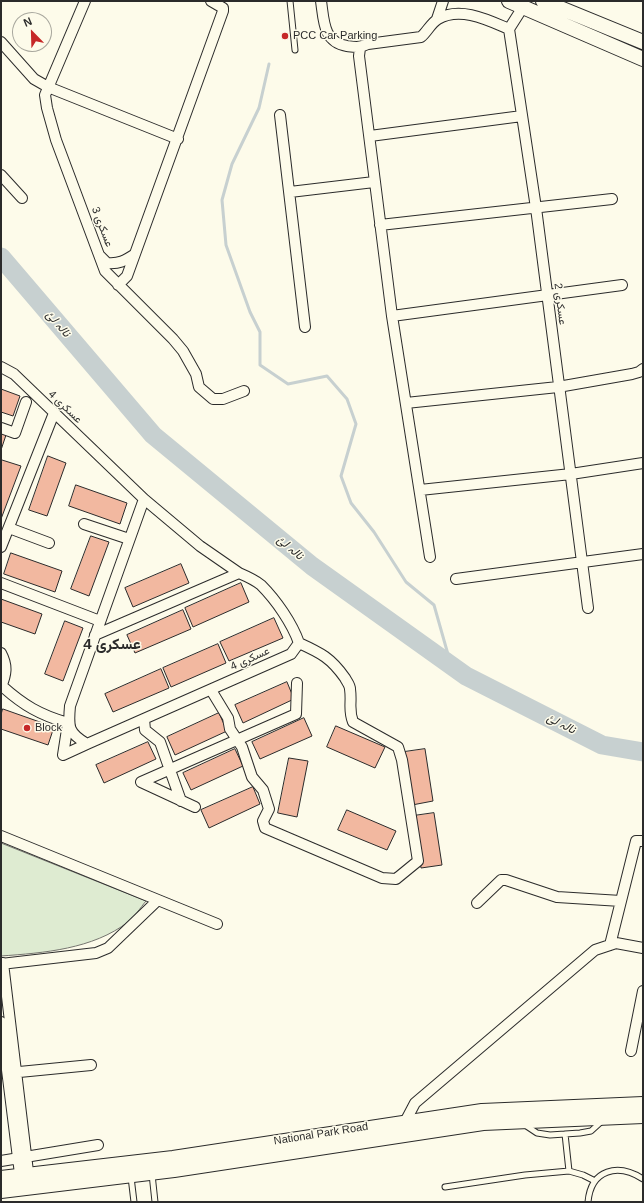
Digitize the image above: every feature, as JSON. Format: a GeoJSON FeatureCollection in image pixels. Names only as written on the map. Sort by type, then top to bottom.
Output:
{"type":"FeatureCollection","features":[{"type":"Feature","properties":{"kind":"street","name":"عسکری 3"},"geometry":{"type":"LineString","coordinates":[[85,1],[45,96],[56,140],[106,271],[118,285],[174,339],[183,351],[196,374],[199,387],[214,399],[223,398],[244,391]]}},
{"type":"Feature","properties":{"kind":"street"},"geometry":{"type":"LineString","coordinates":[[118,285],[127,276],[178,139],[223,11],[220,4],[211,1]]}},
{"type":"Feature","properties":{"kind":"street"},"geometry":{"type":"LineString","coordinates":[[321,1],[326,33],[331,40],[341,45],[360,48],[368,44],[421,37],[428,32],[436,19],[443,1]]}},
{"type":"Feature","properties":{"kind":"street"},"geometry":{"type":"LineString","coordinates":[[509,1],[643,60]]}},
{"type":"Feature","properties":{"kind":"street"},"geometry":{"type":"LineString","coordinates":[[543,1],[643,42]]}},
{"type":"Feature","properties":{"kind":"street"},"geometry":{"type":"LineString","coordinates":[[436,19],[449,15],[466,14],[486,19],[509,29],[523,7]]}},
{"type":"Feature","properties":{"kind":"street","name":"عسکری 2"},"geometry":{"type":"LineString","coordinates":[[509,29],[536,208],[558,387],[588,608]]}},
{"type":"Feature","properties":{"kind":"street"},"geometry":{"type":"LineString","coordinates":[[1,42],[34,79],[48,87],[178,139]]}},
{"type":"Feature","properties":{"kind":"street"},"geometry":{"type":"LineString","coordinates":[[360,48],[359,56],[370,136],[374,182],[392,316],[430,557]]}},
{"type":"Feature","properties":{"kind":"street"},"geometry":{"type":"LineString","coordinates":[[280,115],[305,327]]}},
{"type":"Feature","properties":{"kind":"street"},"geometry":{"type":"LineString","coordinates":[[370,136],[522,116]]}},
{"type":"Feature","properties":{"kind":"street"},"geometry":{"type":"LineString","coordinates":[[1,175],[22,198]]}},
{"type":"Feature","properties":{"kind":"street"},"geometry":{"type":"LineString","coordinates":[[290,192],[374,182]]}},
{"type":"Feature","properties":{"kind":"street"},"geometry":{"type":"LineString","coordinates":[[380,225],[612,199]]}},
{"type":"Feature","properties":{"kind":"street"},"geometry":{"type":"LineString","coordinates":[[100,256],[108,263],[118,264],[126,261],[135,254]]}},
{"type":"Feature","properties":{"kind":"street"},"geometry":{"type":"LineString","coordinates":[[392,316],[622,284]]}},
{"type":"Feature","properties":{"kind":"street","name":"عسکری 4"},"geometry":{"type":"LineString","coordinates":[[1,367],[14,374],[144,499],[200,546],[239,573]]}},
{"type":"Feature","properties":{"kind":"street"},"geometry":{"type":"LineString","coordinates":[[406,403],[558,387],[632,374],[643,369]]}},
{"type":"Feature","properties":{"kind":"street"},"geometry":{"type":"LineString","coordinates":[[1,428],[14,433],[26,402]]}},
{"type":"Feature","properties":{"kind":"street"},"geometry":{"type":"LineString","coordinates":[[1,547],[54,413]]}},
{"type":"Feature","properties":{"kind":"street"},"geometry":{"type":"LineString","coordinates":[[420,490],[571,474],[643,463]]}},
{"type":"Feature","properties":{"kind":"street"},"geometry":{"type":"LineString","coordinates":[[87,744],[74,737],[68,723],[70,706],[144,499]]}},
{"type":"Feature","properties":{"kind":"street"},"geometry":{"type":"LineString","coordinates":[[84,524],[129,539]]}},
{"type":"Feature","properties":{"kind":"street"},"geometry":{"type":"LineString","coordinates":[[9,528],[49,542]]}},
{"type":"Feature","properties":{"kind":"street"},"geometry":{"type":"LineString","coordinates":[[456,579],[643,554]]}},
{"type":"Feature","properties":{"kind":"street"},"geometry":{"type":"LineString","coordinates":[[95,635],[239,573],[260,584],[296,632],[299,643],[319,652],[336,664],[350,686],[351,698],[349,711],[354,722],[398,747],[402,760],[418,861],[409,870],[396,879],[382,878],[265,828],[263,821],[269,809],[265,795],[260,785],[252,777],[242,747],[230,729],[228,718],[211,690]]}},
{"type":"Feature","properties":{"kind":"street"},"geometry":{"type":"LineString","coordinates":[[1,583],[100,621]]}},
{"type":"Feature","properties":{"kind":"street","name":"عسکری 4"},"geometry":{"type":"LineString","coordinates":[[68,723],[63,755],[290,654],[299,643]]}},
{"type":"Feature","properties":{"kind":"street"},"geometry":{"type":"LineString","coordinates":[[1,653],[6,663],[6,675],[1,687],[27,707],[45,716],[68,723]]}},
{"type":"Feature","properties":{"kind":"street"},"geometry":{"type":"LineString","coordinates":[[195,807],[141,782],[296,714],[297,683]]}},
{"type":"Feature","properties":{"kind":"street"},"geometry":{"type":"LineString","coordinates":[[144,719],[145,730],[160,742],[181,801]]}},
{"type":"Feature","properties":{"kind":"street"},"geometry":{"type":"LineString","coordinates":[[1,836],[217,924]]}},
{"type":"Feature","properties":{"kind":"street"},"geometry":{"type":"LineString","coordinates":[[610,945],[636,841],[643,841]]}},
{"type":"Feature","properties":{"kind":"street"},"geometry":{"type":"LineString","coordinates":[[476,903],[501,880],[506,880],[557,897],[621,901]]}},
{"type":"Feature","properties":{"kind":"street"},"geometry":{"type":"LineString","coordinates":[[8,1073],[2,964],[96,953],[108,948],[158,900]]}},
{"type":"Feature","properties":{"kind":"street"},"geometry":{"type":"LineString","coordinates":[[405,1122],[416,1103],[595,950],[616,943],[643,948]]}},
{"type":"Feature","properties":{"kind":"street"},"geometry":{"type":"LineString","coordinates":[[631,1050],[643,990]]}},
{"type":"Feature","properties":{"kind":"street"},"geometry":{"type":"LineString","coordinates":[[1,1022],[25,1182]]}},
{"type":"Feature","properties":{"kind":"street"},"geometry":{"type":"LineString","coordinates":[[8,1073],[91,1065]]}},
{"type":"Feature","properties":{"kind":"street","name":"National Park Road"},"geometry":{"type":"LineString","coordinates":[[1,1190],[25,1182],[482,1111],[643,1104]]}},
{"type":"Feature","properties":{"kind":"street","name":"National Park Road"},"geometry":{"type":"LineString","coordinates":[[1,1178],[25,1182],[152,1173],[475,1124],[643,1116]]}},
{"type":"Feature","properties":{"kind":"street"},"geometry":{"type":"LineString","coordinates":[[1,1161],[98,1145]]}},
{"type":"Feature","properties":{"kind":"lane"},"geometry":{"type":"LineString","coordinates":[[290,1],[296,50]]}},
{"type":"Feature","properties":{"kind":"lane"},"geometry":{"type":"LineString","coordinates":[[521,1122],[537,1133],[565,1134],[591,1131],[604,1118]]}},
{"type":"Feature","properties":{"kind":"lane"},"geometry":{"type":"LineString","coordinates":[[565,1134],[569,1171]]}},
{"type":"Feature","properties":{"kind":"lane"},"geometry":{"type":"LineString","coordinates":[[588,1202],[589,1193],[595,1181],[610,1170],[622,1170],[634,1174],[643,1180]]}},
{"type":"Feature","properties":{"kind":"lane"},"geometry":{"type":"LineString","coordinates":[[445,1187],[525,1175],[569,1171],[583,1175],[595,1181]]}},
{"type":"Feature","properties":{"kind":"lane"},"geometry":{"type":"LineString","coordinates":[[152,1173],[155,1202]]}},
{"type":"Feature","properties":{"kind":"lane"},"geometry":{"type":"LineString","coordinates":[[130,1175],[134,1202]]}},
{"type":"Feature","properties":{"kind":"green space"},"geometry":{"type":"Polygon","coordinates":[[[1,843],[146,901],[128,922],[114,931],[84,944],[51,951],[1,956],[1,843]]]}},
{"type":"Feature","properties":{"kind":"building"},"geometry":{"type":"Polygon","coordinates":[[[1,389],[20,396],[13,416],[1,412],[1,389]]]}},
{"type":"Feature","properties":{"kind":"building"},"geometry":{"type":"Polygon","coordinates":[[[1,433],[6,435],[1,450],[1,433]]]}},
{"type":"Feature","properties":{"kind":"building"},"geometry":{"type":"Polygon","coordinates":[[[48,456],[66,463],[47,516],[29,510],[48,456]]]}},
{"type":"Feature","properties":{"kind":"building"},"geometry":{"type":"Polygon","coordinates":[[[2,460],[21,466],[1,519],[1,463],[2,460]]]}},
{"type":"Feature","properties":{"kind":"building"},"geometry":{"type":"Polygon","coordinates":[[[76,485],[127,503],[120,524],[69,506],[76,485]]]}},
{"type":"Feature","properties":{"kind":"building"},"geometry":{"type":"Polygon","coordinates":[[[91,536],[109,542],[89,596],[71,589],[91,536]]]}},
{"type":"Feature","properties":{"kind":"building"},"geometry":{"type":"Polygon","coordinates":[[[11,553],[62,571],[55,592],[4,574],[11,553]]]}},
{"type":"Feature","properties":{"kind":"building"},"geometry":{"type":"Polygon","coordinates":[[[181,564],[189,583],[133,607],[125,588],[181,564]]]}},
{"type":"Feature","properties":{"kind":"building"},"geometry":{"type":"Polygon","coordinates":[[[241,583],[249,602],[193,627],[185,608],[241,583]]]}},
{"type":"Feature","properties":{"kind":"building"},"geometry":{"type":"Polygon","coordinates":[[[1,599],[42,614],[35,634],[1,622],[1,599]]]}},
{"type":"Feature","properties":{"kind":"building"},"geometry":{"type":"Polygon","coordinates":[[[183,610],[191,629],[135,653],[127,635],[183,610]]]}},
{"type":"Feature","properties":{"kind":"building"},"geometry":{"type":"Polygon","coordinates":[[[274,618],[283,638],[229,661],[220,642],[274,618]]]}},
{"type":"Feature","properties":{"kind":"building"},"geometry":{"type":"Polygon","coordinates":[[[65,621],[83,628],[63,681],[45,674],[65,621]]]}},
{"type":"Feature","properties":{"kind":"building"},"geometry":{"type":"Polygon","coordinates":[[[218,644],[226,663],[171,687],[163,668],[218,644]]]}},
{"type":"Feature","properties":{"kind":"building"},"geometry":{"type":"Polygon","coordinates":[[[161,669],[169,688],[113,712],[105,694],[161,669]]]}},
{"type":"Feature","properties":{"kind":"building"},"geometry":{"type":"Polygon","coordinates":[[[287,682],[294,699],[243,723],[235,705],[287,682]]]}},
{"type":"Feature","properties":{"kind":"building","name":"Block"},"geometry":{"type":"Polygon","coordinates":[[[3,709],[54,727],[48,745],[1,729],[1,715],[3,709]]]}},
{"type":"Feature","properties":{"kind":"building"},"geometry":{"type":"Polygon","coordinates":[[[219,713],[227,731],[175,755],[167,737],[219,713]]]}},
{"type":"Feature","properties":{"kind":"building"},"geometry":{"type":"Polygon","coordinates":[[[304,718],[312,736],[260,759],[252,742],[304,718]]]}},
{"type":"Feature","properties":{"kind":"building"},"geometry":{"type":"Polygon","coordinates":[[[336,726],[385,747],[375,768],[327,747],[336,726]]]}},
{"type":"Feature","properties":{"kind":"building"},"geometry":{"type":"Polygon","coordinates":[[[148,742],[156,759],[104,783],[96,765],[148,742]]]}},
{"type":"Feature","properties":{"kind":"building"},"geometry":{"type":"Polygon","coordinates":[[[235,749],[243,766],[191,790],[183,773],[235,749]]]}},
{"type":"Feature","properties":{"kind":"building"},"geometry":{"type":"Polygon","coordinates":[[[425,749],[433,801],[412,805],[404,752],[425,749]]]}},
{"type":"Feature","properties":{"kind":"building"},"geometry":{"type":"Polygon","coordinates":[[[289,758],[308,761],[297,817],[278,813],[289,758]]]}},
{"type":"Feature","properties":{"kind":"building"},"geometry":{"type":"Polygon","coordinates":[[[253,787],[260,804],[209,828],[201,810],[253,787]]]}},
{"type":"Feature","properties":{"kind":"building"},"geometry":{"type":"Polygon","coordinates":[[[347,810],[396,831],[387,850],[338,830],[347,810]]]}},
{"type":"Feature","properties":{"kind":"building"},"geometry":{"type":"Polygon","coordinates":[[[434,813],[442,865],[421,868],[413,816],[434,813]]]}},
{"type":"Feature","properties":{"kind":"waterway"},"geometry":{"type":"LineString","coordinates":[[269,64],[259,108],[232,164],[222,200],[226,245],[250,312],[260,332],[260,365],[288,384],[327,376],[347,399],[356,424],[341,476],[351,503],[374,532],[406,582],[434,605],[451,665]]}},
{"type":"Feature","properties":{"kind":"waterway","name":"نالہ لئ"},"geometry":{"type":"LineString","coordinates":[[1,257],[153,435],[312,566],[466,676],[602,745],[643,752]]}},
{"type":"Feature","properties":{"kind":"place","name":"PCC Car Parking"},"geometry":{"type":"Point","coordinates":[285,36]}},
{"type":"Feature","properties":{"kind":"place","name":"Block"},"geometry":{"type":"Point","coordinates":[27,728]}},
{"type":"Feature","properties":{"kind":"district","name":"عسکری 4"},"geometry":{"type":"Point","coordinates":[112,645]}}]}
